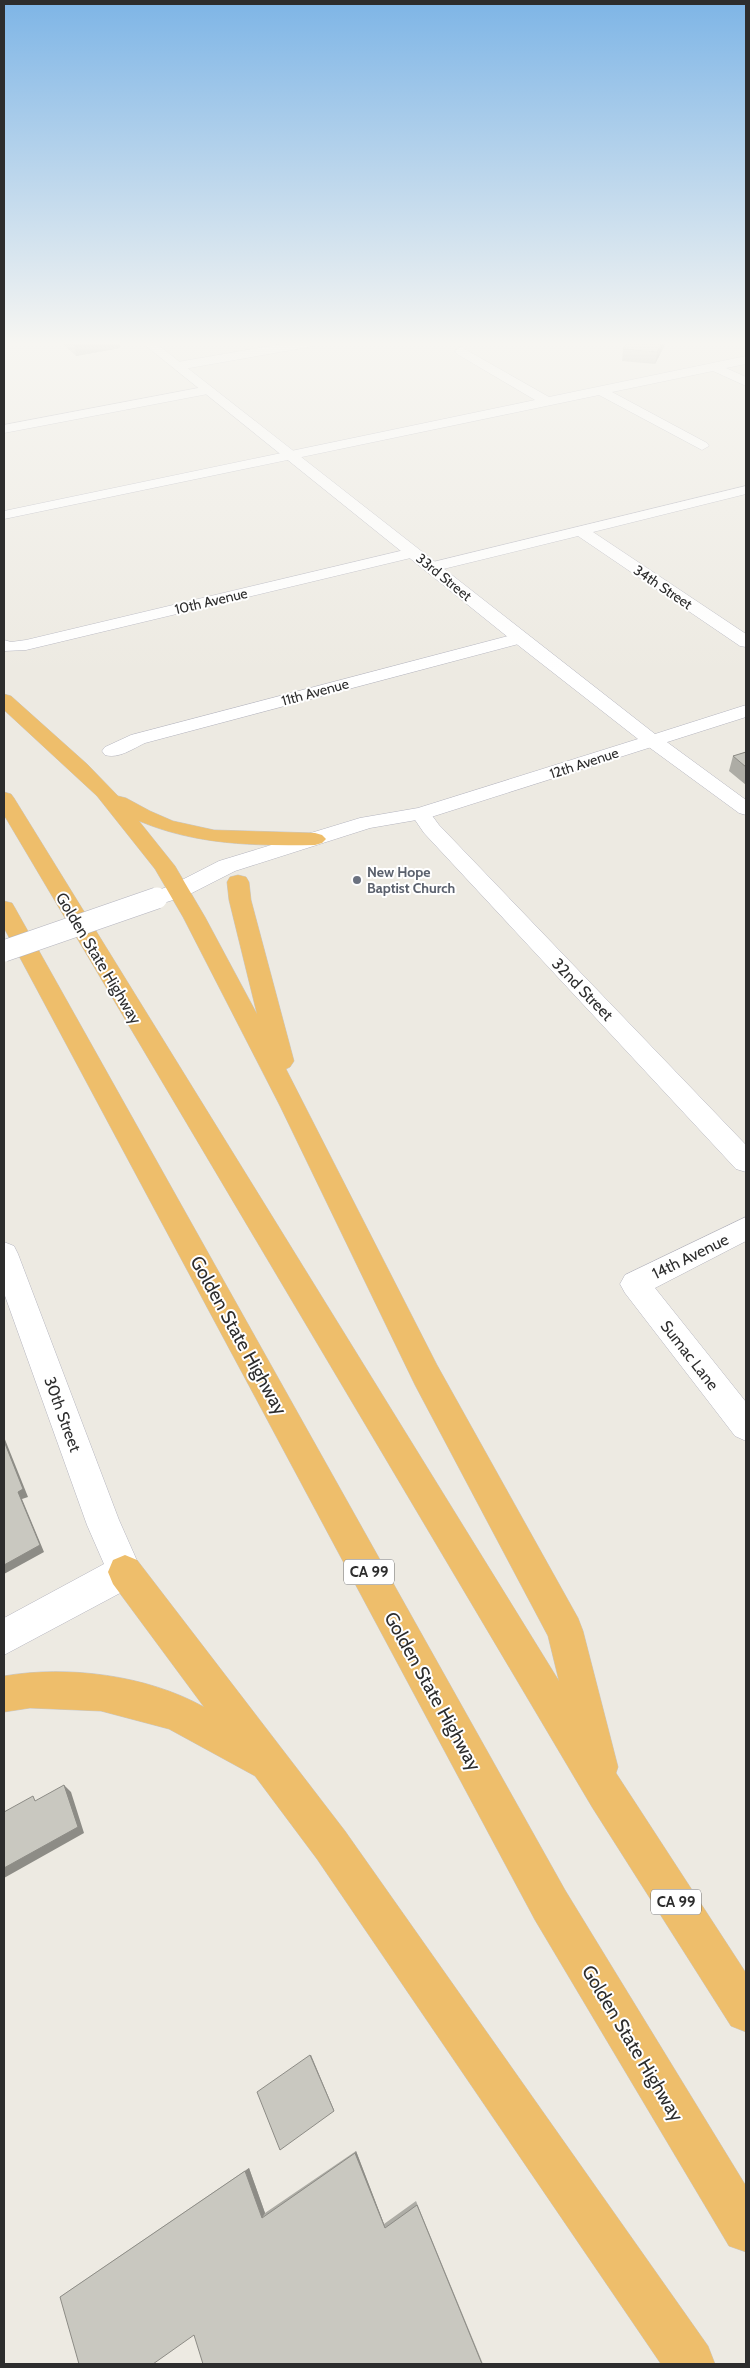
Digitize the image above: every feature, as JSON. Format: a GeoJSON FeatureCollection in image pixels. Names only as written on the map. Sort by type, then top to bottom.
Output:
{"type":"FeatureCollection","features":[{"type":"Feature","properties":{"kind":"highway"},"geometry":{"type":"LineString","coordinates":[[4,700],[104,792],[164,866],[167,895],[194,917],[293,1106],[426,1375],[565,1631],[606,1793]]}},
{"type":"Feature","properties":{"kind":"highway"},"geometry":{"type":"LineString","coordinates":[[104,792],[135,812],[157,823],[184,832],[239,839],[315,838]]}},
{"type":"Feature","properties":{"kind":"highway","name":"Golden State Highway"},"geometry":{"type":"LineString","coordinates":[[4,798],[606,1793],[746,2011]]}},
{"type":"Feature","properties":{"kind":"highway"},"geometry":{"type":"LineString","coordinates":[[238,882],[240,900],[293,1106]]}},
{"type":"Feature","properties":{"kind":"highway","name":"Golden State Highway"},"geometry":{"type":"LineString","coordinates":[[4,908],[550,1905],[746,2229]]}},
{"type":"Feature","properties":{"kind":"highway"},"geometry":{"type":"LineString","coordinates":[[125,1572],[331,1845],[690,2364]]}},
{"type":"Feature","properties":{"kind":"highway"},"geometry":{"type":"LineString","coordinates":[[4,1694],[30,1690],[101,1692],[176,1712],[268,1764]]}},
{"type":"Feature","properties":{"kind":"street","name":"33rd Street"},"geometry":{"type":"LineString","coordinates":[[286,452],[520,638],[746,809]]}},
{"type":"Feature","properties":{"kind":"street"},"geometry":{"type":"LineString","coordinates":[[4,515],[307,452]]}},
{"type":"Feature","properties":{"kind":"street"},"geometry":{"type":"LineString","coordinates":[[431,567],[746,490]]}},
{"type":"Feature","properties":{"kind":"street","name":"34th Street"},"geometry":{"type":"LineString","coordinates":[[580,531],[746,642]]}},
{"type":"Feature","properties":{"kind":"street","name":"10th Avenue"},"geometry":{"type":"LineString","coordinates":[[7,646],[36,643],[413,553]]}},
{"type":"Feature","properties":{"kind":"street","name":"11th Avenue"},"geometry":{"type":"LineString","coordinates":[[112,751],[138,739],[520,638]]}},
{"type":"Feature","properties":{"kind":"street","name":"12th Avenue"},"geometry":{"type":"LineString","coordinates":[[4,952],[167,895],[227,866],[367,822],[422,814],[746,711]]}},
{"type":"Feature","properties":{"kind":"street","name":"12th Avenue"},"geometry":{"type":"LineString","coordinates":[[167,895],[238,882],[383,836],[422,814]]}},
{"type":"Feature","properties":{"kind":"street","name":"32nd Street"},"geometry":{"type":"LineString","coordinates":[[422,814],[431,829],[746,1162]]}},
{"type":"Feature","properties":{"kind":"street","name":"14th Avenue"},"geometry":{"type":"LineString","coordinates":[[635,1284],[746,1228]]}},
{"type":"Feature","properties":{"kind":"street","name":"30th Street"},"geometry":{"type":"LineString","coordinates":[[4,1254],[104,1525],[125,1572]]}},
{"type":"Feature","properties":{"kind":"street","name":"Sumac Lane"},"geometry":{"type":"LineString","coordinates":[[635,1284],[746,1426]]}},
{"type":"Feature","properties":{"kind":"street"},"geometry":{"type":"LineString","coordinates":[[4,1637],[125,1572]]}},
{"type":"Feature","properties":{"kind":"building"},"geometry":{"type":"Polygon","coordinates":[[[746,752],[746,767],[733,756],[746,752]]]}},
{"type":"Feature","properties":{"kind":"building"},"geometry":{"type":"Polygon","coordinates":[[[4,1441],[23,1489],[18,1492],[40,1545],[4,1565],[4,1441]]]}},
{"type":"Feature","properties":{"kind":"building"},"geometry":{"type":"Polygon","coordinates":[[[64,1785],[78,1827],[4,1868],[4,1812],[33,1796],[35,1801],[64,1785]]]}},
{"type":"Feature","properties":{"kind":"building"},"geometry":{"type":"Polygon","coordinates":[[[310,2055],[334,2111],[280,2150],[257,2092],[310,2055]]]}},
{"type":"Feature","properties":{"kind":"building"},"geometry":{"type":"Polygon","coordinates":[[[355,2153],[385,2228],[417,2205],[482,2364],[203,2364],[194,2335],[153,2364],[79,2364],[60,2297],[245,2171],[262,2218],[355,2153]]]}},
{"type":"Feature","properties":{"kind":"place","name":"New Hope Baptist Church"},"geometry":{"type":"Point","coordinates":[357,880]}}]}
